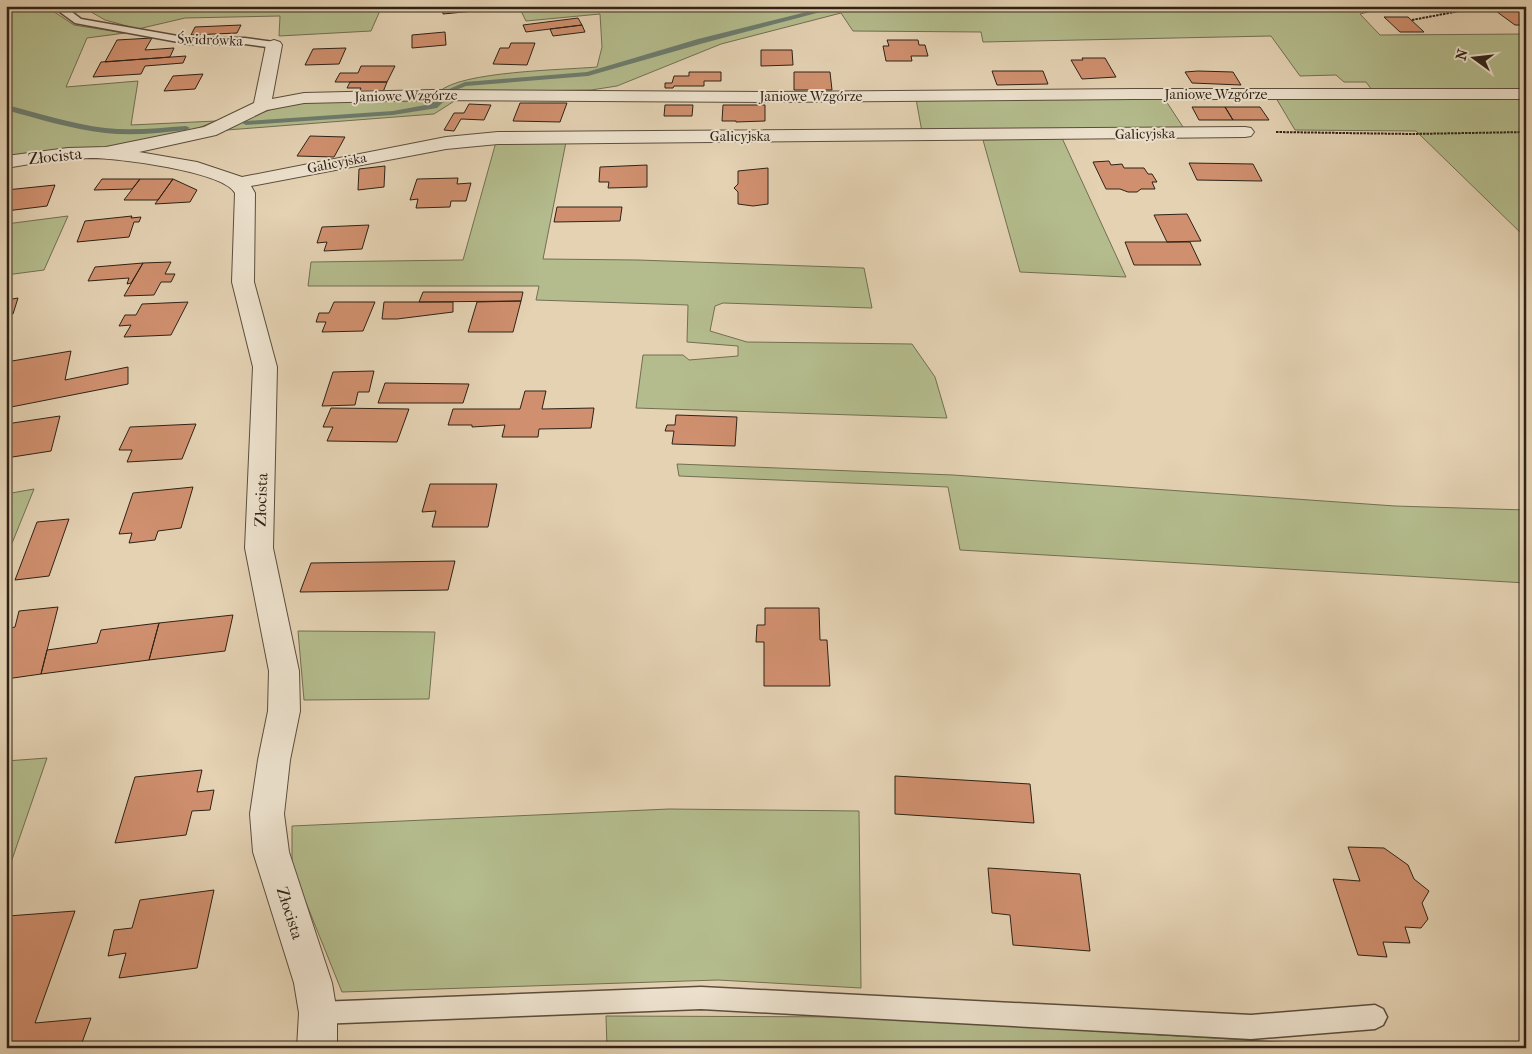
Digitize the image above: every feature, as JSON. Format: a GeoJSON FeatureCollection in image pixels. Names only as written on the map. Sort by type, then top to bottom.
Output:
{"type":"FeatureCollection","features":[{"type":"Feature","properties":{"kind":"street","name":"Świdrówka"},"geometry":{"type":"LineString","coordinates":[[262,106],[274,46]]}},
{"type":"Feature","properties":{"kind":"street","name":"Janiowe Wzgórze"},"geometry":{"type":"LineString","coordinates":[[106,152],[210,131],[262,106],[304,98],[433,95],[772,97],[1134,94],[1526,94]]}},
{"type":"Feature","properties":{"kind":"street","name":"Galicyjska"},"geometry":{"type":"LineString","coordinates":[[239,183],[446,143],[498,138],[1245,132]]}},
{"type":"Feature","properties":{"kind":"street","name":"Złocista"},"geometry":{"type":"LineString","coordinates":[[6,162],[46,156],[106,152],[201,168],[224,175],[239,183],[245,193],[243,282],[265,367],[260,548],[284,671],[284,711],[274,760],[267,814],[271,852],[313,983],[318,1013],[317,1048]]}},
{"type":"Feature","properties":{"kind":"lane","name":"Świdrówka"},"geometry":{"type":"LineString","coordinates":[[63,6],[63,10],[78,21],[103,27],[189,41],[245,41],[274,46]]}},
{"type":"Feature","properties":{"kind":"lane"},"geometry":{"type":"LineString","coordinates":[[318,1013],[701,998],[1251,1027],[1375,1017]]}},
{"type":"Feature","properties":{"kind":"path"},"geometry":{"type":"LineString","coordinates":[[1412,20],[1481,7],[1479,6]]}},
{"type":"Feature","properties":{"kind":"path"},"geometry":{"type":"LineString","coordinates":[[1245,132],[1411,134],[1526,132]]}},
{"type":"Feature","properties":{"kind":"green space"},"geometry":{"type":"Polygon","coordinates":[[[6,6],[52,6],[53,11],[74,25],[125,33],[87,38],[66,87],[138,81],[131,125],[216,121],[183,134],[108,147],[6,159],[6,6]]]}},
{"type":"Feature","properties":{"kind":"green space"},"geometry":{"type":"Polygon","coordinates":[[[91,6],[382,6],[371,31],[279,36],[280,16],[185,18],[138,29],[105,20],[86,9],[91,6]]]}},
{"type":"Feature","properties":{"kind":"green space"},"geometry":{"type":"Polygon","coordinates":[[[535,6],[1391,6],[1360,14],[1380,35],[1526,34],[1526,90],[1372,90],[1366,82],[1344,82],[1336,75],[1300,76],[1271,36],[983,42],[981,32],[853,31],[841,13],[721,44],[617,86],[591,90],[439,92],[450,85],[490,76],[597,67],[602,47],[600,14],[526,21],[521,11],[536,9],[535,6]]]}},
{"type":"Feature","properties":{"kind":"green space"},"geometry":{"type":"Polygon","coordinates":[[[1526,97],[1526,238],[1416,131],[1295,130],[1276,98],[1526,97]]]}},
{"type":"Feature","properties":{"kind":"green space"},"geometry":{"type":"Polygon","coordinates":[[[1164,98],[1185,130],[922,132],[916,99],[1164,98]]]}},
{"type":"Feature","properties":{"kind":"green space"},"geometry":{"type":"Polygon","coordinates":[[[328,100],[456,100],[434,114],[227,130],[253,116],[283,105],[328,100]]]}},
{"type":"Feature","properties":{"kind":"green space"},"geometry":{"type":"Polygon","coordinates":[[[1062,138],[1126,277],[1020,272],[983,140],[1062,138]]]}},
{"type":"Feature","properties":{"kind":"green space"},"geometry":{"type":"Polygon","coordinates":[[[496,142],[566,142],[543,259],[638,260],[864,268],[872,308],[723,303],[715,306],[710,331],[747,342],[912,344],[935,377],[947,418],[636,408],[643,355],[683,355],[689,360],[738,356],[738,346],[687,342],[688,305],[536,300],[539,286],[308,286],[311,262],[463,260],[496,142]]]}},
{"type":"Feature","properties":{"kind":"green space"},"geometry":{"type":"Polygon","coordinates":[[[68,216],[44,270],[6,275],[6,224],[68,216]]]}},
{"type":"Feature","properties":{"kind":"green space"},"geometry":{"type":"Polygon","coordinates":[[[677,464],[953,475],[1395,506],[1526,510],[1526,583],[960,550],[948,487],[679,476],[677,464]]]}},
{"type":"Feature","properties":{"kind":"green space"},"geometry":{"type":"Polygon","coordinates":[[[34,489],[6,558],[6,494],[34,489]]]}},
{"type":"Feature","properties":{"kind":"green space"},"geometry":{"type":"Polygon","coordinates":[[[298,631],[435,632],[429,699],[304,700],[298,631]]]}},
{"type":"Feature","properties":{"kind":"green space"},"geometry":{"type":"Polygon","coordinates":[[[47,758],[6,877],[6,761],[47,758]]]}},
{"type":"Feature","properties":{"kind":"green space"},"geometry":{"type":"Polygon","coordinates":[[[669,809],[859,811],[861,988],[718,980],[342,992],[292,868],[292,826],[669,809]]]}},
{"type":"Feature","properties":{"kind":"green space"},"geometry":{"type":"Polygon","coordinates":[[[606,1016],[861,1017],[1312,1044],[1313,1048],[607,1048],[606,1016]]]}},
{"type":"Feature","properties":{"kind":"building"},"geometry":{"type":"Polygon","coordinates":[[[442,6],[495,6],[495,9],[443,14],[442,6]]]}},
{"type":"Feature","properties":{"kind":"building"},"geometry":{"type":"Polygon","coordinates":[[[1489,6],[1526,6],[1526,25],[1515,25],[1489,6]]]}},
{"type":"Feature","properties":{"kind":"building"},"geometry":{"type":"Polygon","coordinates":[[[1384,17],[1408,17],[1424,32],[1400,32],[1384,17]]]}},
{"type":"Feature","properties":{"kind":"building"},"geometry":{"type":"Polygon","coordinates":[[[578,18],[582,25],[526,32],[523,25],[578,18]]]}},
{"type":"Feature","properties":{"kind":"building"},"geometry":{"type":"Polygon","coordinates":[[[241,25],[237,33],[191,35],[195,27],[241,25]]]}},
{"type":"Feature","properties":{"kind":"building"},"geometry":{"type":"Polygon","coordinates":[[[582,25],[585,32],[553,36],[550,29],[582,25]]]}},
{"type":"Feature","properties":{"kind":"building"},"geometry":{"type":"Polygon","coordinates":[[[445,32],[446,45],[412,48],[412,35],[445,32]]]}},
{"type":"Feature","properties":{"kind":"building"},"geometry":{"type":"Polygon","coordinates":[[[152,38],[145,50],[174,48],[170,57],[105,62],[117,40],[152,38]]]}},
{"type":"Feature","properties":{"kind":"building"},"geometry":{"type":"Polygon","coordinates":[[[887,40],[918,40],[919,45],[925,45],[928,56],[911,56],[912,61],[886,61],[883,46],[889,46],[887,40]]]}},
{"type":"Feature","properties":{"kind":"building"},"geometry":{"type":"Polygon","coordinates":[[[511,43],[535,43],[527,65],[493,64],[500,48],[509,48],[511,43]]]}},
{"type":"Feature","properties":{"kind":"building"},"geometry":{"type":"Polygon","coordinates":[[[346,48],[339,64],[305,65],[313,49],[346,48]]]}},
{"type":"Feature","properties":{"kind":"building"},"geometry":{"type":"Polygon","coordinates":[[[761,50],[792,50],[793,65],[761,66],[761,50]]]}},
{"type":"Feature","properties":{"kind":"building"},"geometry":{"type":"Polygon","coordinates":[[[186,56],[183,63],[145,66],[141,74],[93,77],[101,62],[186,56]]]}},
{"type":"Feature","properties":{"kind":"building"},"geometry":{"type":"Polygon","coordinates":[[[1082,58],[1105,58],[1116,77],[1082,79],[1071,60],[1083,60],[1082,58]]]}},
{"type":"Feature","properties":{"kind":"building"},"geometry":{"type":"Polygon","coordinates":[[[361,66],[395,66],[387,82],[335,82],[340,73],[358,73],[361,66]]]}},
{"type":"Feature","properties":{"kind":"building"},"geometry":{"type":"Polygon","coordinates":[[[992,71],[1043,71],[1048,84],[997,85],[992,71]]]}},
{"type":"Feature","properties":{"kind":"building"},"geometry":{"type":"Polygon","coordinates":[[[689,72],[721,72],[721,81],[704,81],[704,86],[674,86],[673,88],[665,88],[665,83],[672,83],[674,76],[689,76],[689,72]]]}},
{"type":"Feature","properties":{"kind":"building"},"geometry":{"type":"Polygon","coordinates":[[[794,72],[830,72],[832,90],[794,90],[794,72]]]}},
{"type":"Feature","properties":{"kind":"building"},"geometry":{"type":"Polygon","coordinates":[[[1185,72],[1233,72],[1241,85],[1192,83],[1185,72]]]}},
{"type":"Feature","properties":{"kind":"building"},"geometry":{"type":"Polygon","coordinates":[[[203,74],[195,89],[164,91],[173,76],[203,74]]]}},
{"type":"Feature","properties":{"kind":"building"},"geometry":{"type":"Polygon","coordinates":[[[350,82],[387,82],[383,92],[359,92],[361,88],[347,88],[350,82]]]}},
{"type":"Feature","properties":{"kind":"building"},"geometry":{"type":"Polygon","coordinates":[[[520,103],[567,103],[560,122],[513,121],[520,103]]]}},
{"type":"Feature","properties":{"kind":"building"},"geometry":{"type":"Polygon","coordinates":[[[469,104],[491,105],[484,120],[461,119],[454,131],[444,130],[454,113],[464,113],[469,104]]]}},
{"type":"Feature","properties":{"kind":"building"},"geometry":{"type":"Polygon","coordinates":[[[665,105],[693,105],[692,116],[664,116],[665,105]]]}},
{"type":"Feature","properties":{"kind":"building"},"geometry":{"type":"Polygon","coordinates":[[[723,105],[765,105],[765,121],[722,121],[723,105]]]}},
{"type":"Feature","properties":{"kind":"building"},"geometry":{"type":"Polygon","coordinates":[[[1192,107],[1225,107],[1233,120],[1199,120],[1192,107]]]}},
{"type":"Feature","properties":{"kind":"building"},"geometry":{"type":"Polygon","coordinates":[[[1225,107],[1260,107],[1269,120],[1233,120],[1225,107]]]}},
{"type":"Feature","properties":{"kind":"building"},"geometry":{"type":"Polygon","coordinates":[[[310,136],[345,137],[334,157],[297,156],[310,136]]]}},
{"type":"Feature","properties":{"kind":"building"},"geometry":{"type":"Polygon","coordinates":[[[1109,161],[1111,165],[1122,164],[1124,168],[1144,168],[1148,174],[1152,174],[1157,182],[1152,182],[1155,189],[1141,189],[1137,192],[1128,192],[1120,189],[1106,189],[1093,162],[1109,161]]]}},
{"type":"Feature","properties":{"kind":"building"},"geometry":{"type":"Polygon","coordinates":[[[1189,163],[1253,164],[1262,181],[1197,180],[1189,163]]]}},
{"type":"Feature","properties":{"kind":"building"},"geometry":{"type":"Polygon","coordinates":[[[647,165],[647,187],[608,188],[609,182],[599,182],[600,167],[647,165]]]}},
{"type":"Feature","properties":{"kind":"building"},"geometry":{"type":"Polygon","coordinates":[[[385,166],[384,187],[358,190],[359,169],[385,166]]]}},
{"type":"Feature","properties":{"kind":"building"},"geometry":{"type":"Polygon","coordinates":[[[768,168],[768,204],[753,206],[738,204],[738,192],[734,188],[738,184],[738,171],[768,168]]]}},
{"type":"Feature","properties":{"kind":"building"},"geometry":{"type":"Polygon","coordinates":[[[458,178],[457,184],[471,183],[466,201],[451,201],[450,207],[416,208],[418,199],[410,200],[417,179],[458,178]]]}},
{"type":"Feature","properties":{"kind":"building"},"geometry":{"type":"Polygon","coordinates":[[[102,179],[140,179],[132,189],[94,190],[102,179]]]}},
{"type":"Feature","properties":{"kind":"building"},"geometry":{"type":"Polygon","coordinates":[[[140,179],[173,179],[158,200],[124,200],[140,179]]]}},
{"type":"Feature","properties":{"kind":"building"},"geometry":{"type":"Polygon","coordinates":[[[173,179],[197,190],[190,202],[155,204],[173,179]]]}},
{"type":"Feature","properties":{"kind":"building"},"geometry":{"type":"Polygon","coordinates":[[[55,185],[47,206],[6,211],[6,190],[55,185]]]}},
{"type":"Feature","properties":{"kind":"building"},"geometry":{"type":"Polygon","coordinates":[[[557,207],[622,207],[620,221],[554,222],[557,207]]]}},
{"type":"Feature","properties":{"kind":"building"},"geometry":{"type":"Polygon","coordinates":[[[1187,214],[1201,241],[1167,242],[1154,215],[1187,214]]]}},
{"type":"Feature","properties":{"kind":"building"},"geometry":{"type":"Polygon","coordinates":[[[132,216],[131,218],[141,217],[139,222],[134,222],[129,237],[77,242],[85,221],[132,216]]]}},
{"type":"Feature","properties":{"kind":"building"},"geometry":{"type":"Polygon","coordinates":[[[369,225],[362,249],[324,251],[327,242],[317,243],[322,227],[369,225]]]}},
{"type":"Feature","properties":{"kind":"building"},"geometry":{"type":"Polygon","coordinates":[[[1125,242],[1190,242],[1201,265],[1134,265],[1125,242]]]}},
{"type":"Feature","properties":{"kind":"building"},"geometry":{"type":"Polygon","coordinates":[[[171,262],[165,274],[175,274],[171,282],[161,282],[154,295],[124,296],[143,263],[171,262]]]}},
{"type":"Feature","properties":{"kind":"building"},"geometry":{"type":"Polygon","coordinates":[[[143,263],[131,283],[127,284],[129,278],[88,281],[95,267],[143,263]]]}},
{"type":"Feature","properties":{"kind":"building"},"geometry":{"type":"Polygon","coordinates":[[[423,292],[523,292],[521,301],[419,302],[423,292]]]}},
{"type":"Feature","properties":{"kind":"building"},"geometry":{"type":"Polygon","coordinates":[[[18,298],[13,314],[6,315],[6,300],[18,298]]]}},
{"type":"Feature","properties":{"kind":"building"},"geometry":{"type":"Polygon","coordinates":[[[521,301],[513,332],[468,332],[477,302],[521,301]]]}},
{"type":"Feature","properties":{"kind":"building"},"geometry":{"type":"Polygon","coordinates":[[[188,302],[171,335],[124,337],[131,325],[119,326],[125,315],[136,315],[142,304],[188,302]]]}},
{"type":"Feature","properties":{"kind":"building"},"geometry":{"type":"Polygon","coordinates":[[[334,302],[375,302],[363,331],[322,332],[326,322],[316,322],[319,313],[329,313],[334,302]]]}},
{"type":"Feature","properties":{"kind":"building"},"geometry":{"type":"Polygon","coordinates":[[[384,302],[453,302],[453,312],[382,319],[384,302]]]}},
{"type":"Feature","properties":{"kind":"building"},"geometry":{"type":"Polygon","coordinates":[[[71,351],[65,380],[128,367],[128,384],[6,408],[6,362],[71,351]]]}},
{"type":"Feature","properties":{"kind":"building"},"geometry":{"type":"Polygon","coordinates":[[[374,371],[369,392],[358,392],[355,405],[322,406],[333,372],[374,371]]]}},
{"type":"Feature","properties":{"kind":"building"},"geometry":{"type":"Polygon","coordinates":[[[385,383],[469,384],[463,403],[378,403],[385,383]]]}},
{"type":"Feature","properties":{"kind":"building"},"geometry":{"type":"Polygon","coordinates":[[[525,391],[546,391],[542,409],[594,408],[591,428],[539,429],[538,437],[502,437],[505,425],[472,427],[472,425],[448,425],[453,409],[520,409],[525,391]]]}},
{"type":"Feature","properties":{"kind":"building"},"geometry":{"type":"Polygon","coordinates":[[[331,408],[409,409],[397,442],[327,441],[333,427],[323,427],[331,408]]]}},
{"type":"Feature","properties":{"kind":"building"},"geometry":{"type":"Polygon","coordinates":[[[676,415],[737,417],[735,446],[672,444],[674,431],[665,431],[667,425],[675,425],[676,415]]]}},
{"type":"Feature","properties":{"kind":"building"},"geometry":{"type":"Polygon","coordinates":[[[60,416],[51,451],[6,458],[6,424],[60,416]]]}},
{"type":"Feature","properties":{"kind":"building"},"geometry":{"type":"Polygon","coordinates":[[[196,424],[182,459],[127,462],[132,450],[119,450],[130,427],[196,424]]]}},
{"type":"Feature","properties":{"kind":"building"},"geometry":{"type":"Polygon","coordinates":[[[430,484],[497,484],[488,527],[432,527],[436,511],[422,512],[430,484]]]}},
{"type":"Feature","properties":{"kind":"building"},"geometry":{"type":"Polygon","coordinates":[[[193,487],[181,528],[158,531],[155,540],[129,543],[132,533],[119,534],[133,493],[193,487]]]}},
{"type":"Feature","properties":{"kind":"building"},"geometry":{"type":"Polygon","coordinates":[[[69,519],[49,576],[15,580],[37,522],[69,519]]]}},
{"type":"Feature","properties":{"kind":"building"},"geometry":{"type":"Polygon","coordinates":[[[455,561],[448,590],[300,592],[311,563],[455,561]]]}},
{"type":"Feature","properties":{"kind":"building"},"geometry":{"type":"Polygon","coordinates":[[[58,607],[41,674],[6,679],[6,629],[15,627],[19,611],[58,607]]]}},
{"type":"Feature","properties":{"kind":"building"},"geometry":{"type":"Polygon","coordinates":[[[765,608],[819,608],[820,640],[827,640],[830,686],[764,686],[764,642],[756,642],[757,625],[765,625],[765,608]]]}},
{"type":"Feature","properties":{"kind":"building"},"geometry":{"type":"Polygon","coordinates":[[[233,615],[225,651],[149,660],[159,623],[233,615]]]}},
{"type":"Feature","properties":{"kind":"building"},"geometry":{"type":"Polygon","coordinates":[[[159,623],[149,660],[41,674],[47,650],[97,643],[101,630],[159,623]]]}},
{"type":"Feature","properties":{"kind":"building"},"geometry":{"type":"Polygon","coordinates":[[[202,770],[197,792],[214,790],[210,810],[192,811],[186,835],[115,843],[135,777],[202,770]]]}},
{"type":"Feature","properties":{"kind":"building"},"geometry":{"type":"Polygon","coordinates":[[[895,776],[1030,784],[1034,823],[895,814],[895,776]]]}},
{"type":"Feature","properties":{"kind":"building"},"geometry":{"type":"Polygon","coordinates":[[[1348,847],[1384,848],[1408,865],[1414,879],[1429,891],[1422,903],[1428,919],[1421,928],[1405,927],[1410,943],[1383,942],[1387,957],[1358,955],[1333,879],[1360,881],[1348,847]]]}},
{"type":"Feature","properties":{"kind":"building"},"geometry":{"type":"Polygon","coordinates":[[[988,868],[1080,874],[1090,951],[1013,945],[1010,915],[992,913],[988,868]]]}},
{"type":"Feature","properties":{"kind":"building"},"geometry":{"type":"Polygon","coordinates":[[[214,890],[197,968],[119,978],[126,953],[108,956],[114,930],[132,928],[140,900],[214,890]]]}},
{"type":"Feature","properties":{"kind":"building"},"geometry":{"type":"Polygon","coordinates":[[[75,911],[35,1023],[91,1018],[80,1048],[6,1048],[6,921],[8,916],[75,911]]]}},
{"type":"Feature","properties":{"kind":"waterway"},"geometry":{"type":"LineString","coordinates":[[451,90],[465,84],[588,74],[701,41],[840,6]]}},
{"type":"Feature","properties":{"kind":"waterway"},"geometry":{"type":"LineString","coordinates":[[246,123],[393,113],[434,106],[442,99]]}},
{"type":"Feature","properties":{"kind":"waterway"},"geometry":{"type":"LineString","coordinates":[[6,107],[67,123],[104,130],[135,131],[186,128]]}}]}
